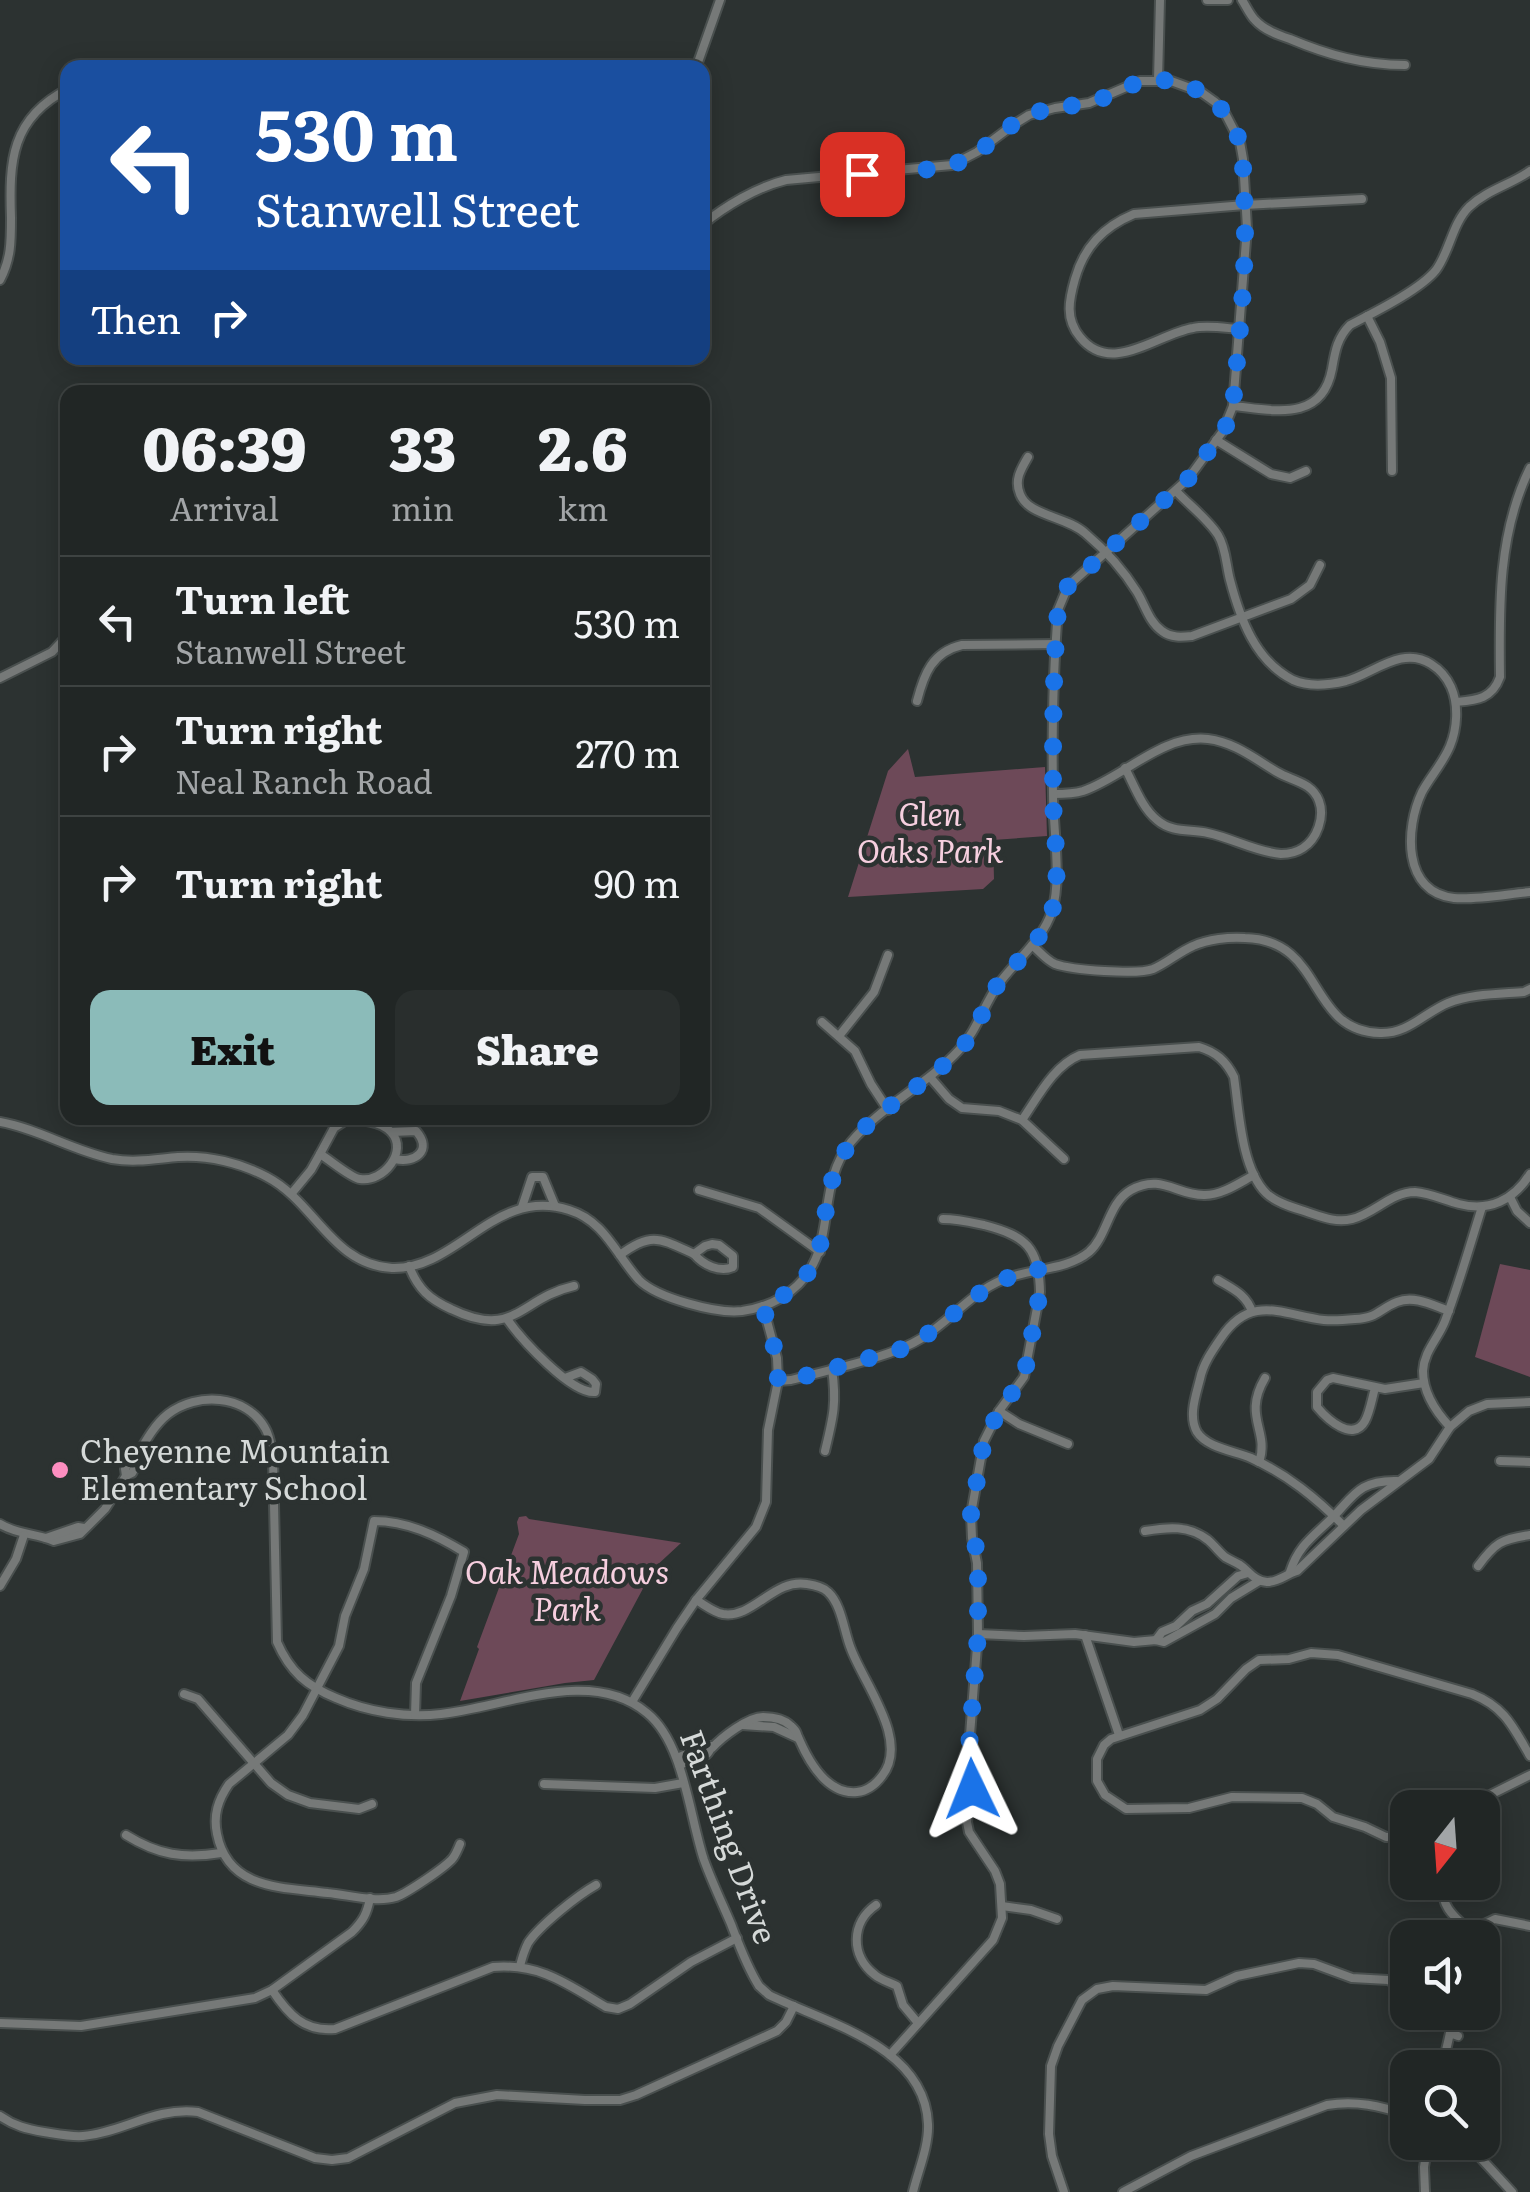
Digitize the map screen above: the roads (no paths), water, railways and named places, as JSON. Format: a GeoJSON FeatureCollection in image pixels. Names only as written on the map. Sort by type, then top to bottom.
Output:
{"type":"FeatureCollection","features":[{"type":"Feature","properties":{"kind":"street"},"geometry":{"type":"LineString","coordinates":[[699,60],[720,0]]}},
{"type":"Feature","properties":{"kind":"street"},"geometry":{"type":"LineString","coordinates":[[1158,80],[1160,0]]}},
{"type":"Feature","properties":{"kind":"street"},"geometry":{"type":"LineString","coordinates":[[1207,0],[1228,0]]}},
{"type":"Feature","properties":{"kind":"street"},"geometry":{"type":"LineString","coordinates":[[1242,0],[1265,28],[1314,49],[1361,62],[1406,64]]}},
{"type":"Feature","properties":{"kind":"street"},"geometry":{"type":"LineString","coordinates":[[0,1122],[114,1159],[216,1159],[262,1174],[292,1193],[348,1254],[377,1266],[400,1268],[433,1258],[506,1213],[538,1205],[574,1211],[587,1218],[607,1236],[638,1279],[660,1294],[730,1311],[763,1306],[784,1296],[814,1265],[820,1252],[828,1196],[851,1142],[967,1041],[997,986],[1042,932],[1053,909],[1058,610],[1068,586],[1198,468],[1230,419],[1247,228],[1240,142],[1225,113],[1201,92],[1158,80],[1140,81],[1089,103],[1029,115],[952,165],[786,180],[710,214]]}},
{"type":"Feature","properties":{"kind":"street"},"geometry":{"type":"LineString","coordinates":[[0,280],[12,251],[10,174],[20,134],[32,115],[60,93]]}},
{"type":"Feature","properties":{"kind":"street"},"geometry":{"type":"LineString","coordinates":[[1233,406],[1282,412],[1308,406],[1329,382],[1335,348],[1343,331],[1426,280],[1436,270],[1465,211],[1486,194],[1530,171]]}},
{"type":"Feature","properties":{"kind":"street"},"geometry":{"type":"LineString","coordinates":[[1239,329],[1193,328],[1132,351],[1097,351],[1083,342],[1069,313],[1069,300],[1085,251],[1118,221],[1147,212],[1362,199]]}},
{"type":"Feature","properties":{"kind":"street"},"geometry":{"type":"LineString","coordinates":[[1366,316],[1380,342],[1391,378],[1392,471]]}},
{"type":"Feature","properties":{"kind":"street"},"geometry":{"type":"LineString","coordinates":[[1216,440],[1271,474],[1290,478],[1306,471]]}},
{"type":"Feature","properties":{"kind":"street"},"geometry":{"type":"LineString","coordinates":[[1028,457],[1019,472],[1018,484],[1028,506],[1069,521],[1084,532],[1130,582],[1163,632],[1192,636],[1290,599],[1310,584],[1320,565]]}},
{"type":"Feature","properties":{"kind":"street"},"geometry":{"type":"LineString","coordinates":[[1456,702],[1484,698],[1500,678],[1503,559],[1519,492],[1530,468]]}},
{"type":"Feature","properties":{"kind":"street"},"geometry":{"type":"LineString","coordinates":[[1176,490],[1218,536],[1242,618],[1262,655],[1276,668],[1294,680],[1312,685],[1348,680],[1387,662],[1409,657],[1427,661],[1438,670],[1450,684],[1456,702],[1455,728],[1449,748],[1415,809],[1411,844],[1415,872],[1424,884],[1454,898],[1530,892]]}},
{"type":"Feature","properties":{"kind":"street"},"geometry":{"type":"LineString","coordinates":[[0,678],[52,652],[60,644]]}},
{"type":"Feature","properties":{"kind":"street"},"geometry":{"type":"LineString","coordinates":[[917,701],[930,664],[950,648],[1055,644]]}},
{"type":"Feature","properties":{"kind":"street"},"geometry":{"type":"LineString","coordinates":[[1053,794],[1086,790],[1125,768],[1175,743],[1208,739],[1226,744],[1312,788],[1322,817],[1310,842],[1289,854],[1210,833],[1176,830],[1164,826],[1149,812],[1125,768]]}},
{"type":"Feature","properties":{"kind":"street"},"geometry":{"type":"LineString","coordinates":[[1032,944],[1056,964],[1130,973],[1149,971],[1193,946],[1220,939],[1270,940],[1287,949],[1304,966],[1327,1006],[1341,1020],[1357,1029],[1377,1033],[1410,1026],[1450,1002],[1530,989]]}},
{"type":"Feature","properties":{"kind":"street"},"geometry":{"type":"LineString","coordinates":[[839,1036],[874,992],[888,955]]}},
{"type":"Feature","properties":{"kind":"street"},"geometry":{"type":"LineString","coordinates":[[822,1022],[856,1051],[888,1110]]}},
{"type":"Feature","properties":{"kind":"street"},"geometry":{"type":"LineString","coordinates":[[1022,1120],[1070,1059],[1080,1055],[1199,1047],[1210,1050],[1228,1065],[1234,1077],[1248,1164],[1267,1194],[1290,1206],[1330,1220],[1354,1219],[1412,1192],[1462,1205],[1493,1206],[1510,1198],[1530,1174]]}},
{"type":"Feature","properties":{"kind":"street"},"geometry":{"type":"LineString","coordinates":[[930,1077],[962,1108],[999,1111],[1022,1120],[1064,1159]]}},
{"type":"Feature","properties":{"kind":"street"},"geometry":{"type":"LineString","coordinates":[[292,1193],[338,1125]]}},
{"type":"Feature","properties":{"kind":"street"},"geometry":{"type":"LineString","coordinates":[[381,1125],[392,1132],[416,1131],[423,1144],[418,1156],[409,1160],[395,1158]]}},
{"type":"Feature","properties":{"kind":"street"},"geometry":{"type":"LineString","coordinates":[[320,1154],[350,1176],[361,1180],[374,1178],[395,1158],[392,1132]]}},
{"type":"Feature","properties":{"kind":"street"},"geometry":{"type":"LineString","coordinates":[[778,1381],[905,1348],[989,1286],[1079,1258],[1100,1239],[1115,1206],[1134,1188],[1149,1183],[1166,1184],[1205,1195],[1254,1175]]}},
{"type":"Feature","properties":{"kind":"street"},"geometry":{"type":"LineString","coordinates":[[522,1208],[532,1177],[543,1177],[555,1206]]}},
{"type":"Feature","properties":{"kind":"street"},"geometry":{"type":"LineString","coordinates":[[700,1190],[759,1208],[820,1252]]}},
{"type":"Feature","properties":{"kind":"street"},"geometry":{"type":"LineString","coordinates":[[1510,1198],[1530,1223]]}},
{"type":"Feature","properties":{"kind":"street"},"geometry":{"type":"LineString","coordinates":[[1454,1424],[1434,1406],[1423,1373],[1427,1354],[1443,1326],[1482,1207]]}},
{"type":"Feature","properties":{"kind":"street"},"geometry":{"type":"LineString","coordinates":[[890,2055],[994,1940],[1002,1906],[995,1870],[969,1832],[968,1822],[972,1789],[968,1760],[978,1634],[978,1563],[971,1514],[984,1441],[999,1411],[1024,1377],[1040,1292],[1038,1269],[1029,1247],[1010,1232],[943,1219]]}},
{"type":"Feature","properties":{"kind":"street"},"geometry":{"type":"LineString","coordinates":[[620,1255],[638,1242],[659,1238],[721,1269],[733,1268],[733,1256],[720,1245],[705,1246],[694,1254]]}},
{"type":"Feature","properties":{"kind":"street"},"geometry":{"type":"LineString","coordinates":[[409,1266],[418,1287],[434,1301],[490,1322],[507,1319],[574,1286]]}},
{"type":"Feature","properties":{"kind":"street"},"geometry":{"type":"LineString","coordinates":[[1218,1280],[1241,1294],[1252,1312]]}},
{"type":"Feature","properties":{"kind":"street"},"geometry":{"type":"LineString","coordinates":[[1344,1526],[1307,1490],[1276,1470],[1198,1434],[1193,1413],[1207,1359],[1228,1327],[1252,1312],[1280,1310],[1328,1321],[1359,1319],[1409,1299],[1448,1310]]}},
{"type":"Feature","properties":{"kind":"street"},"geometry":{"type":"LineString","coordinates":[[632,1702],[696,1600],[762,1516],[768,1486],[768,1430],[778,1381],[777,1358],[763,1306]]}},
{"type":"Feature","properties":{"kind":"street"},"geometry":{"type":"LineString","coordinates":[[507,1319],[521,1339],[565,1378]]}},
{"type":"Feature","properties":{"kind":"street"},"geometry":{"type":"LineString","coordinates":[[825,1451],[835,1411],[832,1369]]}},
{"type":"Feature","properties":{"kind":"street"},"geometry":{"type":"LineString","coordinates":[[1259,1462],[1263,1442],[1254,1412],[1265,1378]]}},
{"type":"Feature","properties":{"kind":"street"},"geometry":{"type":"LineString","coordinates":[[1375,1388],[1365,1422],[1357,1429],[1339,1426],[1317,1407],[1317,1392],[1333,1378],[1386,1390],[1424,1383]]}},
{"type":"Feature","properties":{"kind":"street","name":"Farthing Drive"},"geometry":{"type":"LineString","coordinates":[[0,1525],[54,1541],[80,1534],[134,1470],[136,1458],[167,1414],[202,1399],[226,1401],[248,1411],[266,1429],[274,1457],[275,1628],[290,1668],[316,1690],[364,1708],[415,1715],[588,1689],[618,1695],[648,1713],[671,1742],[706,1865],[759,1986],[769,1995],[890,2055],[918,2084],[926,2109],[927,2136],[912,2192]]}},
{"type":"Feature","properties":{"kind":"street"},"geometry":{"type":"LineString","coordinates":[[1290,1572],[1297,1571],[1344,1526],[1416,1470],[1469,1411],[1487,1404],[1530,1402]]}},
{"type":"Feature","properties":{"kind":"street"},"geometry":{"type":"LineString","coordinates":[[999,1411],[1019,1424],[1068,1444]]}},
{"type":"Feature","properties":{"kind":"street"},"geometry":{"type":"LineString","coordinates":[[1500,1461],[1530,1462]]}},
{"type":"Feature","properties":{"kind":"street"},"geometry":{"type":"LineString","coordinates":[[1146,1531],[1167,1527],[1192,1531],[1259,1580],[1273,1582],[1290,1572],[1300,1548],[1349,1497],[1385,1481],[1397,1482]]}},
{"type":"Feature","properties":{"kind":"street"},"geometry":{"type":"LineString","coordinates":[[415,1715],[416,1683],[464,1552],[435,1534],[374,1521],[364,1569],[338,1646],[316,1690],[296,1726],[229,1784],[216,1808],[221,1853],[245,1877],[266,1885],[386,1899],[405,1893],[453,1858],[460,1844]]}},
{"type":"Feature","properties":{"kind":"street"},"geometry":{"type":"LineString","coordinates":[[0,1586],[24,1535]]}},
{"type":"Feature","properties":{"kind":"street"},"geometry":{"type":"LineString","coordinates":[[1478,1566],[1491,1548],[1506,1538],[1530,1535]]}},
{"type":"Feature","properties":{"kind":"street"},"geometry":{"type":"LineString","coordinates":[[1156,1640],[1238,1576],[1248,1573]]}},
{"type":"Feature","properties":{"kind":"street"},"geometry":{"type":"LineString","coordinates":[[978,1634],[1164,1642],[1215,1614],[1259,1580]]}},
{"type":"Feature","properties":{"kind":"street"},"geometry":{"type":"LineString","coordinates":[[678,1762],[708,1753],[745,1721],[756,1717],[774,1718],[791,1725],[820,1776],[841,1790],[867,1789],[886,1771],[890,1758],[890,1731],[851,1651],[828,1592],[790,1582],[736,1614],[714,1611],[696,1600]]}},
{"type":"Feature","properties":{"kind":"street"},"geometry":{"type":"LineString","coordinates":[[1223,1588],[1231,1598]]}},
{"type":"Feature","properties":{"kind":"street"},"geometry":{"type":"LineString","coordinates":[[1086,1636],[1119,1735]]}},
{"type":"Feature","properties":{"kind":"street"},"geometry":{"type":"LineString","coordinates":[[1390,1837],[1333,1817],[1302,1798],[1223,1798],[1188,1808],[1126,1809],[1100,1789],[1096,1773],[1100,1752],[1119,1735],[1200,1710],[1258,1660],[1328,1653],[1490,1702],[1508,1719],[1530,1756]]}},
{"type":"Feature","properties":{"kind":"street"},"geometry":{"type":"LineString","coordinates":[[184,1694],[198,1699],[271,1783],[299,1800],[359,1809],[372,1804]]}},
{"type":"Feature","properties":{"kind":"street"},"geometry":{"type":"LineString","coordinates":[[1499,1790],[1530,1774]]}},
{"type":"Feature","properties":{"kind":"street"},"geometry":{"type":"LineString","coordinates":[[544,1784],[654,1788],[683,1783]]}},
{"type":"Feature","properties":{"kind":"street"},"geometry":{"type":"LineString","coordinates":[[126,1835],[176,1856],[221,1853]]}},
{"type":"Feature","properties":{"kind":"street"},"geometry":{"type":"LineString","coordinates":[[520,1966],[532,1937],[596,1885]]}},
{"type":"Feature","properties":{"kind":"street"},"geometry":{"type":"LineString","coordinates":[[0,2023],[81,2026],[255,1998],[272,1990],[363,1922],[370,1898]]}},
{"type":"Feature","properties":{"kind":"street"},"geometry":{"type":"LineString","coordinates":[[876,1905],[861,1918],[856,1938],[858,1951],[872,1973],[896,1986],[904,2005],[918,2022]]}},
{"type":"Feature","properties":{"kind":"street"},"geometry":{"type":"LineString","coordinates":[[1002,1906],[1057,1919]]}},
{"type":"Feature","properties":{"kind":"street"},"geometry":{"type":"LineString","coordinates":[[1500,1920],[1530,1926]]}},
{"type":"Feature","properties":{"kind":"street"},"geometry":{"type":"LineString","coordinates":[[272,1990],[294,2019],[315,2029],[335,2029],[493,1968],[520,1966],[538,1970],[606,2007],[618,2009],[737,1938]]}},
{"type":"Feature","properties":{"kind":"street"},"geometry":{"type":"LineString","coordinates":[[1064,2192],[1048,2134],[1050,2066],[1078,2008],[1089,1994],[1104,1986],[1206,1990],[1237,1976],[1299,1963],[1314,1964],[1352,1978],[1390,1981]]}},
{"type":"Feature","properties":{"kind":"street"},"geometry":{"type":"LineString","coordinates":[[0,2116],[26,2129],[84,2136],[160,2113],[198,2112],[314,2158],[348,2158],[440,2109],[474,2098],[497,2095],[605,2101],[636,2096],[777,2032],[794,2006]]}},
{"type":"Feature","properties":{"kind":"street"},"geometry":{"type":"LineString","coordinates":[[1123,2192],[1191,2156],[1327,2106],[1349,2102],[1390,2111]]}},
{"type":"Feature","properties":{"kind":"street"},"geometry":{"type":"LineString","coordinates":[[1425,2160],[1425,2192]]}},
{"type":"Feature","properties":{"kind":"street"},"geometry":{"type":"LineString","coordinates":[[1483,2160],[1512,2192]]}},
{"type":"Feature","properties":{"kind":"place","name":"Cheyenne Mountain Elementary School"},"geometry":{"type":"Point","coordinates":[60,1470]}},
{"type":"Feature","properties":{"kind":"park label","name":"Glen Oaks Park"},"geometry":{"type":"Point","coordinates":[930,834]}},
{"type":"Feature","properties":{"kind":"park label","name":"Oak Meadows Park"},"geometry":{"type":"Point","coordinates":[567,1592]}}]}
